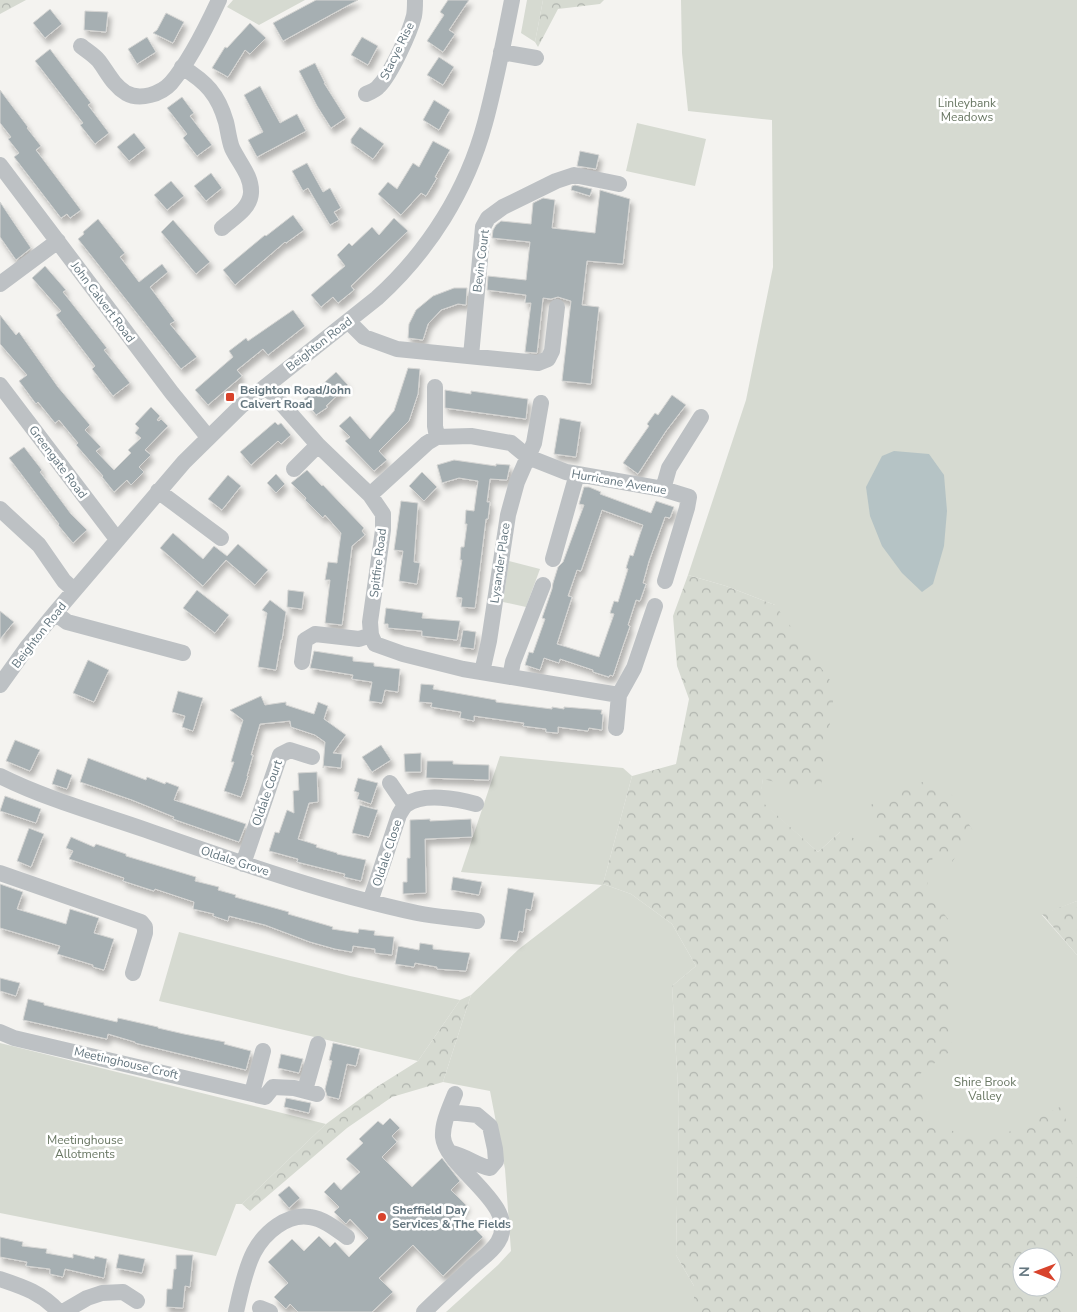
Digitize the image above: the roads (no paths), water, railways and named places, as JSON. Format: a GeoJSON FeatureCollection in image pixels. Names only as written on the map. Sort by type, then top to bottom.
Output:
{"type":"FeatureCollection","features":[{"type":"Feature","properties":{"kind":"street"},"geometry":{"type":"LineString","coordinates":[[82,46],[98,59],[110,80],[128,94],[150,96],[170,84],[182,68],[219,0]]}},
{"type":"Feature","properties":{"kind":"street","name":"Stacye Rise"},"geometry":{"type":"LineString","coordinates":[[366,94],[373,92],[380,85],[407,36],[414,16],[415,0]]}},
{"type":"Feature","properties":{"kind":"street","name":"Beighton Road"},"geometry":{"type":"LineString","coordinates":[[0,685],[6,664],[55,613],[158,491],[208,437],[266,386],[348,321],[394,281],[419,253],[449,210],[477,150],[485,124],[512,0]]}},
{"type":"Feature","properties":{"kind":"street"},"geometry":{"type":"LineString","coordinates":[[501,52],[536,58]]}},
{"type":"Feature","properties":{"kind":"street"},"geometry":{"type":"LineString","coordinates":[[182,68],[200,79],[213,92],[219,102],[232,147],[250,180],[251,193],[247,206],[222,228]]}},
{"type":"Feature","properties":{"kind":"street","name":"John Calvert Road"},"geometry":{"type":"LineString","coordinates":[[0,165],[177,399],[208,437]]}},
{"type":"Feature","properties":{"kind":"street","name":"Bevin Court"},"geometry":{"type":"LineString","coordinates":[[471,356],[484,227],[488,218],[503,207],[556,180],[574,175],[619,184]]}},
{"type":"Feature","properties":{"kind":"street"},"geometry":{"type":"LineString","coordinates":[[0,284],[58,241]]}},
{"type":"Feature","properties":{"kind":"street"},"geometry":{"type":"LineString","coordinates":[[348,321],[364,337],[380,344],[397,348],[538,363],[548,359],[552,351],[557,307]]}},
{"type":"Feature","properties":{"kind":"street","name":"Greengate Road"},"geometry":{"type":"LineString","coordinates":[[0,385],[113,534],[118,538]]}},
{"type":"Feature","properties":{"kind":"street","name":"Spitfire Road"},"geometry":{"type":"LineString","coordinates":[[266,386],[318,445],[370,495],[383,514],[383,530],[370,622],[371,635]]}},
{"type":"Feature","properties":{"kind":"street"},"geometry":{"type":"LineString","coordinates":[[370,495],[427,443],[437,437],[434,387]]}},
{"type":"Feature","properties":{"kind":"street","name":"Lysander Place"},"geometry":{"type":"LineString","coordinates":[[482,672],[489,641],[508,515],[517,482],[534,443],[541,403]]}},
{"type":"Feature","properties":{"kind":"street"},"geometry":{"type":"LineString","coordinates":[[663,489],[669,468],[701,417]]}},
{"type":"Feature","properties":{"kind":"street","name":"Hurricane Avenue"},"geometry":{"type":"LineString","coordinates":[[437,437],[471,436],[511,442],[528,457],[566,472],[663,489],[689,497],[666,581]]}},
{"type":"Feature","properties":{"kind":"street"},"geometry":{"type":"LineString","coordinates":[[294,469],[318,445]]}},
{"type":"Feature","properties":{"kind":"street"},"geometry":{"type":"LineString","coordinates":[[554,559],[578,474]]}},
{"type":"Feature","properties":{"kind":"street"},"geometry":{"type":"LineString","coordinates":[[158,491],[221,538]]}},
{"type":"Feature","properties":{"kind":"street"},"geometry":{"type":"LineString","coordinates":[[0,509],[39,544],[64,581],[74,590]]}},
{"type":"Feature","properties":{"kind":"street"},"geometry":{"type":"LineString","coordinates":[[510,677],[513,662],[543,585]]}},
{"type":"Feature","properties":{"kind":"street"},"geometry":{"type":"LineString","coordinates":[[616,728],[619,695],[634,668],[655,606]]}},
{"type":"Feature","properties":{"kind":"street"},"geometry":{"type":"LineString","coordinates":[[55,613],[67,622],[183,652]]}},
{"type":"Feature","properties":{"kind":"street"},"geometry":{"type":"LineString","coordinates":[[302,662],[305,640],[315,634],[359,639],[371,635],[375,644],[410,656],[482,672],[619,695]]}},
{"type":"Feature","properties":{"kind":"street","name":"Oldale Court"},"geometry":{"type":"LineString","coordinates":[[243,864],[280,755],[290,750],[312,757]]}},
{"type":"Feature","properties":{"kind":"street","name":"Oldale Grove"},"geometry":{"type":"LineString","coordinates":[[0,776],[63,801],[243,864],[370,902],[419,913],[477,921]]}},
{"type":"Feature","properties":{"kind":"street","name":"Oldale Close"},"geometry":{"type":"LineString","coordinates":[[390,783],[406,806]]}},
{"type":"Feature","properties":{"kind":"street","name":"Oldale Close"},"geometry":{"type":"LineString","coordinates":[[370,902],[399,815],[406,806],[423,799],[438,798],[454,798],[476,804]]}},
{"type":"Feature","properties":{"kind":"street"},"geometry":{"type":"LineString","coordinates":[[0,873],[141,922],[145,927],[145,933],[133,973]]}},
{"type":"Feature","properties":{"kind":"street","name":"Meetinghouse Croft"},"geometry":{"type":"LineString","coordinates":[[0,1032],[14,1038],[259,1095]]}},
{"type":"Feature","properties":{"kind":"street"},"geometry":{"type":"LineString","coordinates":[[259,1095],[273,1087],[284,1086],[311,1092],[318,1044]]}},
{"type":"Feature","properties":{"kind":"street"},"geometry":{"type":"LineString","coordinates":[[259,1095],[263,1051]]}},
{"type":"Feature","properties":{"kind":"street"},"geometry":{"type":"LineString","coordinates":[[424,1312],[489,1253],[503,1230],[501,1216],[449,1152],[443,1138],[444,1125],[455,1094]]}},
{"type":"Feature","properties":{"kind":"street"},"geometry":{"type":"LineString","coordinates":[[448,1112],[477,1115],[490,1126],[496,1161],[490,1168],[484,1167],[463,1155],[449,1152]]}},
{"type":"Feature","properties":{"kind":"street"},"geometry":{"type":"LineString","coordinates":[[236,1312],[240,1293],[254,1252],[271,1230],[294,1217],[310,1217],[326,1223],[347,1237]]}},
{"type":"Feature","properties":{"kind":"street"},"geometry":{"type":"LineString","coordinates":[[0,1280],[20,1286],[41,1296],[61,1312],[87,1298],[102,1293],[123,1292],[137,1301]]}},
{"type":"Feature","properties":{"kind":"place","name":"Beighton Road/John Calvert Road"},"geometry":{"type":"Point","coordinates":[230,397]}},
{"type":"Feature","properties":{"kind":"place","name":"Sheffield Day Services & The Fields"},"geometry":{"type":"Point","coordinates":[382,1217]}},
{"type":"Feature","properties":{"kind":"park label","name":"Linleybank Meadows"},"geometry":{"type":"Point","coordinates":[967,110]}},
{"type":"Feature","properties":{"kind":"park label","name":"Shire Brook Valley"},"geometry":{"type":"Point","coordinates":[985,1089]}},
{"type":"Feature","properties":{"kind":"park label","name":"Meetinghouse Allotments"},"geometry":{"type":"Point","coordinates":[85,1147]}}]}
